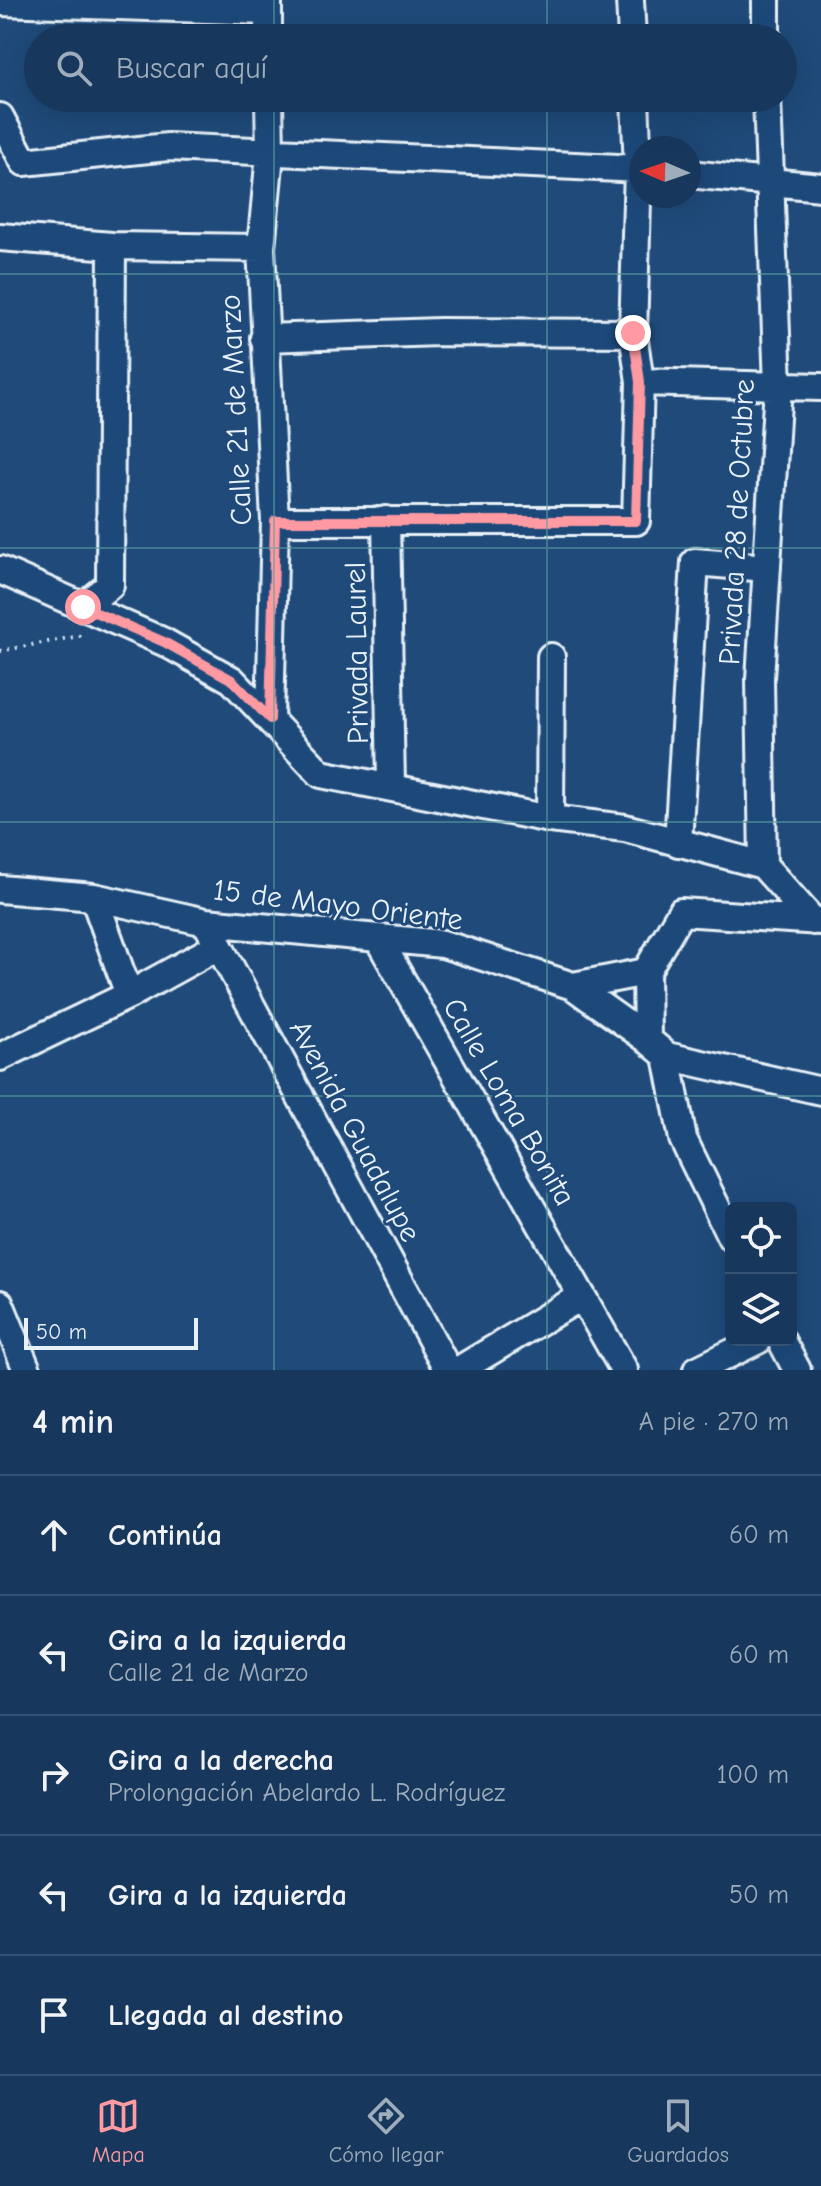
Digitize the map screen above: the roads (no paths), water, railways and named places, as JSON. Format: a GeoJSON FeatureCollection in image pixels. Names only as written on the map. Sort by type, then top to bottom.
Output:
{"type":"FeatureCollection","features":[{"type":"Feature","properties":{"kind":"street"},"geometry":{"type":"LineString","coordinates":[[630,0],[631,24]]}},
{"type":"Feature","properties":{"kind":"street"},"geometry":{"type":"LineString","coordinates":[[766,0],[766,24]]}},
{"type":"Feature","properties":{"kind":"street"},"geometry":{"type":"LineString","coordinates":[[0,2],[268,5]]}},
{"type":"Feature","properties":{"kind":"street","name":"Calle 21 de Marzo"},"geometry":{"type":"LineString","coordinates":[[269,112],[270,154],[261,248],[275,521],[270,719]]}},
{"type":"Feature","properties":{"kind":"street"},"geometry":{"type":"LineString","coordinates":[[636,112],[638,136]]}},
{"type":"Feature","properties":{"kind":"street","name":"Privada 28 de Octubre"},"geometry":{"type":"LineString","coordinates":[[763,865],[760,679],[778,386],[767,112]]}},
{"type":"Feature","properties":{"kind":"street"},"geometry":{"type":"LineString","coordinates":[[0,117],[24,162],[168,147],[629,169]]}},
{"type":"Feature","properties":{"kind":"street"},"geometry":{"type":"LineString","coordinates":[[701,175],[821,187]]}},
{"type":"Feature","properties":{"kind":"street"},"geometry":{"type":"LineString","coordinates":[[275,521],[636,521],[640,382],[633,333],[638,208]]}},
{"type":"Feature","properties":{"kind":"street"},"geometry":{"type":"LineString","coordinates":[[0,237],[112,246],[261,248]]}},
{"type":"Feature","properties":{"kind":"street"},"geometry":{"type":"LineString","coordinates":[[83,607],[110,585],[112,246]]}},
{"type":"Feature","properties":{"kind":"street"},"geometry":{"type":"LineString","coordinates":[[264,338],[440,332],[633,333]]}},
{"type":"Feature","properties":{"kind":"street"},"geometry":{"type":"LineString","coordinates":[[640,382],[821,387]]}},
{"type":"Feature","properties":{"kind":"street","name":"Privada Laurel"},"geometry":{"type":"LineString","coordinates":[[386,520],[391,785]]}},
{"type":"Feature","properties":{"kind":"street"},"geometry":{"type":"LineString","coordinates":[[678,843],[695,562],[767,568]]}},
{"type":"Feature","properties":{"kind":"street"},"geometry":{"type":"LineString","coordinates":[[0,570],[164,642],[232,680],[321,774],[391,785],[550,819],[625,828],[763,865],[817,921]]}},
{"type":"Feature","properties":{"kind":"street"},"geometry":{"type":"LineString","coordinates":[[550,819],[551,657]]}},
{"type":"Feature","properties":{"kind":"street","name":"15 de Mayo Oriente"},"geometry":{"type":"LineString","coordinates":[[0,889],[94,897],[212,934],[443,944],[573,986],[646,972]]}},
{"type":"Feature","properties":{"kind":"street"},"geometry":{"type":"LineString","coordinates":[[94,897],[129,995]]}},
{"type":"Feature","properties":{"kind":"street"},"geometry":{"type":"LineString","coordinates":[[647,1039],[646,972],[681,912],[817,921]]}},
{"type":"Feature","properties":{"kind":"street"},"geometry":{"type":"LineString","coordinates":[[0,1057],[129,995],[212,934]]}},
{"type":"Feature","properties":{"kind":"street","name":"Avenida Guadalupe"},"geometry":{"type":"LineString","coordinates":[[212,934],[448,1370]]}},
{"type":"Feature","properties":{"kind":"street","name":"Calle Loma Bonita"},"geometry":{"type":"LineString","coordinates":[[379,940],[624,1370]]}},
{"type":"Feature","properties":{"kind":"street"},"geometry":{"type":"LineString","coordinates":[[573,986],[667,1056],[821,1091]]}},
{"type":"Feature","properties":{"kind":"street"},"geometry":{"type":"LineString","coordinates":[[667,1056],[683,1139],[725,1225]]}},
{"type":"Feature","properties":{"kind":"street"},"geometry":{"type":"LineString","coordinates":[[459,1370],[582,1296]]}},
{"type":"Feature","properties":{"kind":"street"},"geometry":{"type":"LineString","coordinates":[[0,1304],[27,1370]]}},
{"type":"Feature","properties":{"kind":"street"},"geometry":{"type":"LineString","coordinates":[[697,1370],[746,1346]]}},
{"type":"Feature","properties":{"kind":"street"},"geometry":{"type":"LineString","coordinates":[[784,1346],[797,1370]]}}]}
